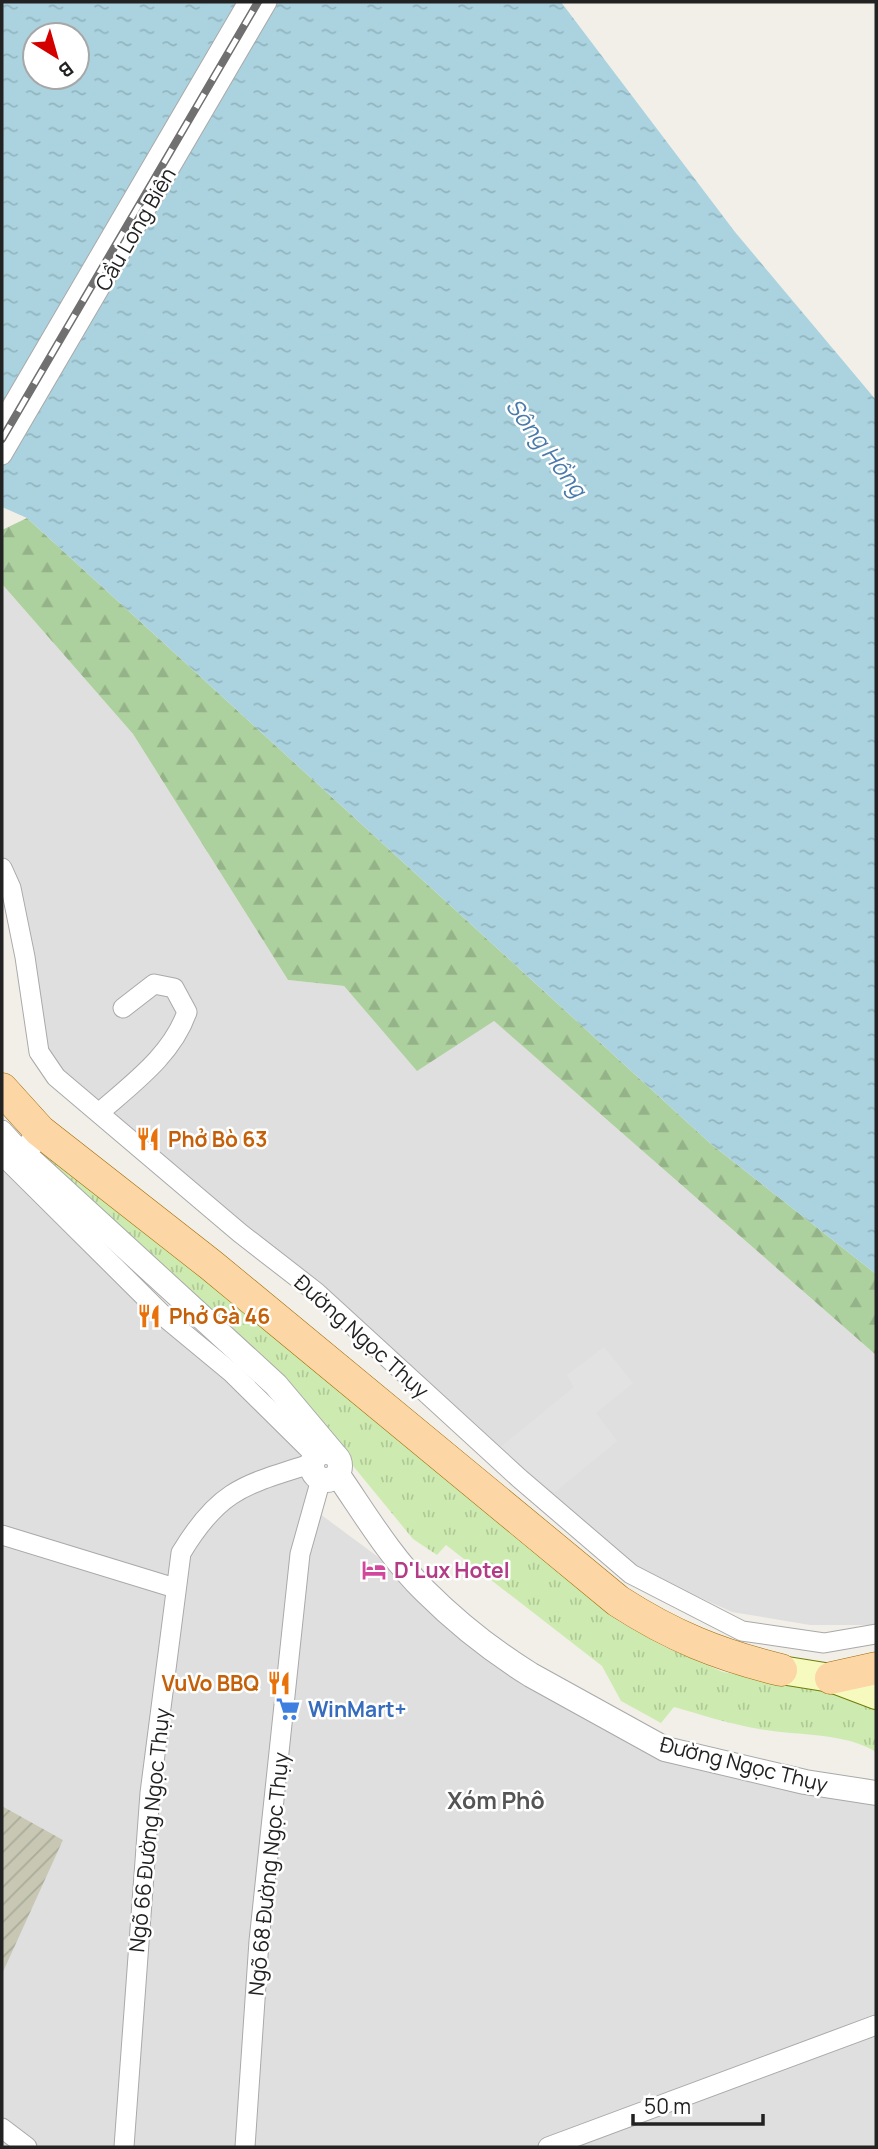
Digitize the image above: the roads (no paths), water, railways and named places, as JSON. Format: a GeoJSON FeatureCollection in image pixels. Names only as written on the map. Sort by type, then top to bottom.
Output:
{"type":"FeatureCollection","features":[{"type":"Feature","properties":{"kind":"main road","name":"Đường Ngọc Thụy"},"geometry":{"type":"LineString","coordinates":[[2,1089],[22,1147],[211,1265],[618,1601],[663,1630],[702,1647],[781,1670],[876,1685]]}},
{"type":"Feature","properties":{"kind":"main road","name":"Đường Ngọc Thụy"},"geometry":{"type":"LineString","coordinates":[[831,1678],[876,1668]]}},
{"type":"Feature","properties":{"kind":"main road"},"geometry":{"type":"LineString","coordinates":[[831,1678],[876,1695]]}},
{"type":"Feature","properties":{"kind":"street","name":"Cầu Long Biên"},"geometry":{"type":"LineString","coordinates":[[2,423],[248,2]]}},
{"type":"Feature","properties":{"kind":"street","name":"Cầu Long Biên"},"geometry":{"type":"LineString","coordinates":[[2,455],[267,2]]}},
{"type":"Feature","properties":{"kind":"street","name":"Đường Ngọc Thụy"},"geometry":{"type":"LineString","coordinates":[[2,867],[11,888],[25,957],[39,1052],[56,1077],[240,1234],[316,1292],[519,1478],[631,1574],[741,1631],[824,1643],[876,1634]]}},
{"type":"Feature","properties":{"kind":"street"},"geometry":{"type":"LineString","coordinates":[[100,1112],[155,1063],[181,1030],[187,1012],[174,988],[154,984],[123,1008]]}},
{"type":"Feature","properties":{"kind":"street","name":"Đường Ngọc Thụy"},"geometry":{"type":"LineString","coordinates":[[2,1130],[276,1385],[324,1465],[424,1591],[510,1662],[665,1749],[805,1782],[876,1793]]}},
{"type":"Feature","properties":{"kind":"street","name":"Ngõ 66 Đường Ngọc Thụy"},"geometry":{"type":"LineString","coordinates":[[124,2147],[150,1793],[180,1553],[195,1528],[219,1503],[251,1482],[324,1465]]}},
{"type":"Feature","properties":{"kind":"street","name":"Ngõ 68 Đường Ngọc Thụy"},"geometry":{"type":"LineString","coordinates":[[245,2147],[259,1941],[300,1553],[324,1465]]}},
{"type":"Feature","properties":{"kind":"street"},"geometry":{"type":"LineString","coordinates":[[2,1535],[175,1588]]}},
{"type":"Feature","properties":{"kind":"street"},"geometry":{"type":"LineString","coordinates":[[548,2147],[876,2025]]}},
{"type":"Feature","properties":{"kind":"street"},"geometry":{"type":"LineString","coordinates":[[2,2128],[27,2147]]}},
{"type":"Feature","properties":{"kind":"water","name":"Sông Hồng"},"geometry":{"type":"Polygon","coordinates":[[[2,2],[561,2],[735,232],[876,400],[876,1274],[711,1144],[27,518],[2,507],[2,2]]]}},
{"type":"Feature","properties":{"kind":"railway"},"geometry":{"type":"LineString","coordinates":[[2,439],[258,2]]}},
{"type":"Feature","properties":{"kind":"place","name":"Phở Bò 63"},"geometry":{"type":"Point","coordinates":[148,1139]}},
{"type":"Feature","properties":{"kind":"place","name":"Phở Gà 46"},"geometry":{"type":"Point","coordinates":[149,1316]}},
{"type":"Feature","properties":{"kind":"place","name":"D'Lux Hotel"},"geometry":{"type":"Point","coordinates":[374,1570]}},
{"type":"Feature","properties":{"kind":"place","name":"VuVo BBQ"},"geometry":{"type":"Point","coordinates":[279,1683]}},
{"type":"Feature","properties":{"kind":"place","name":"WinMart+"},"geometry":{"type":"Point","coordinates":[288,1709]}},
{"type":"Feature","properties":{"kind":"district","name":"Xóm Phô"},"geometry":{"type":"Point","coordinates":[496,1800]}}]}
